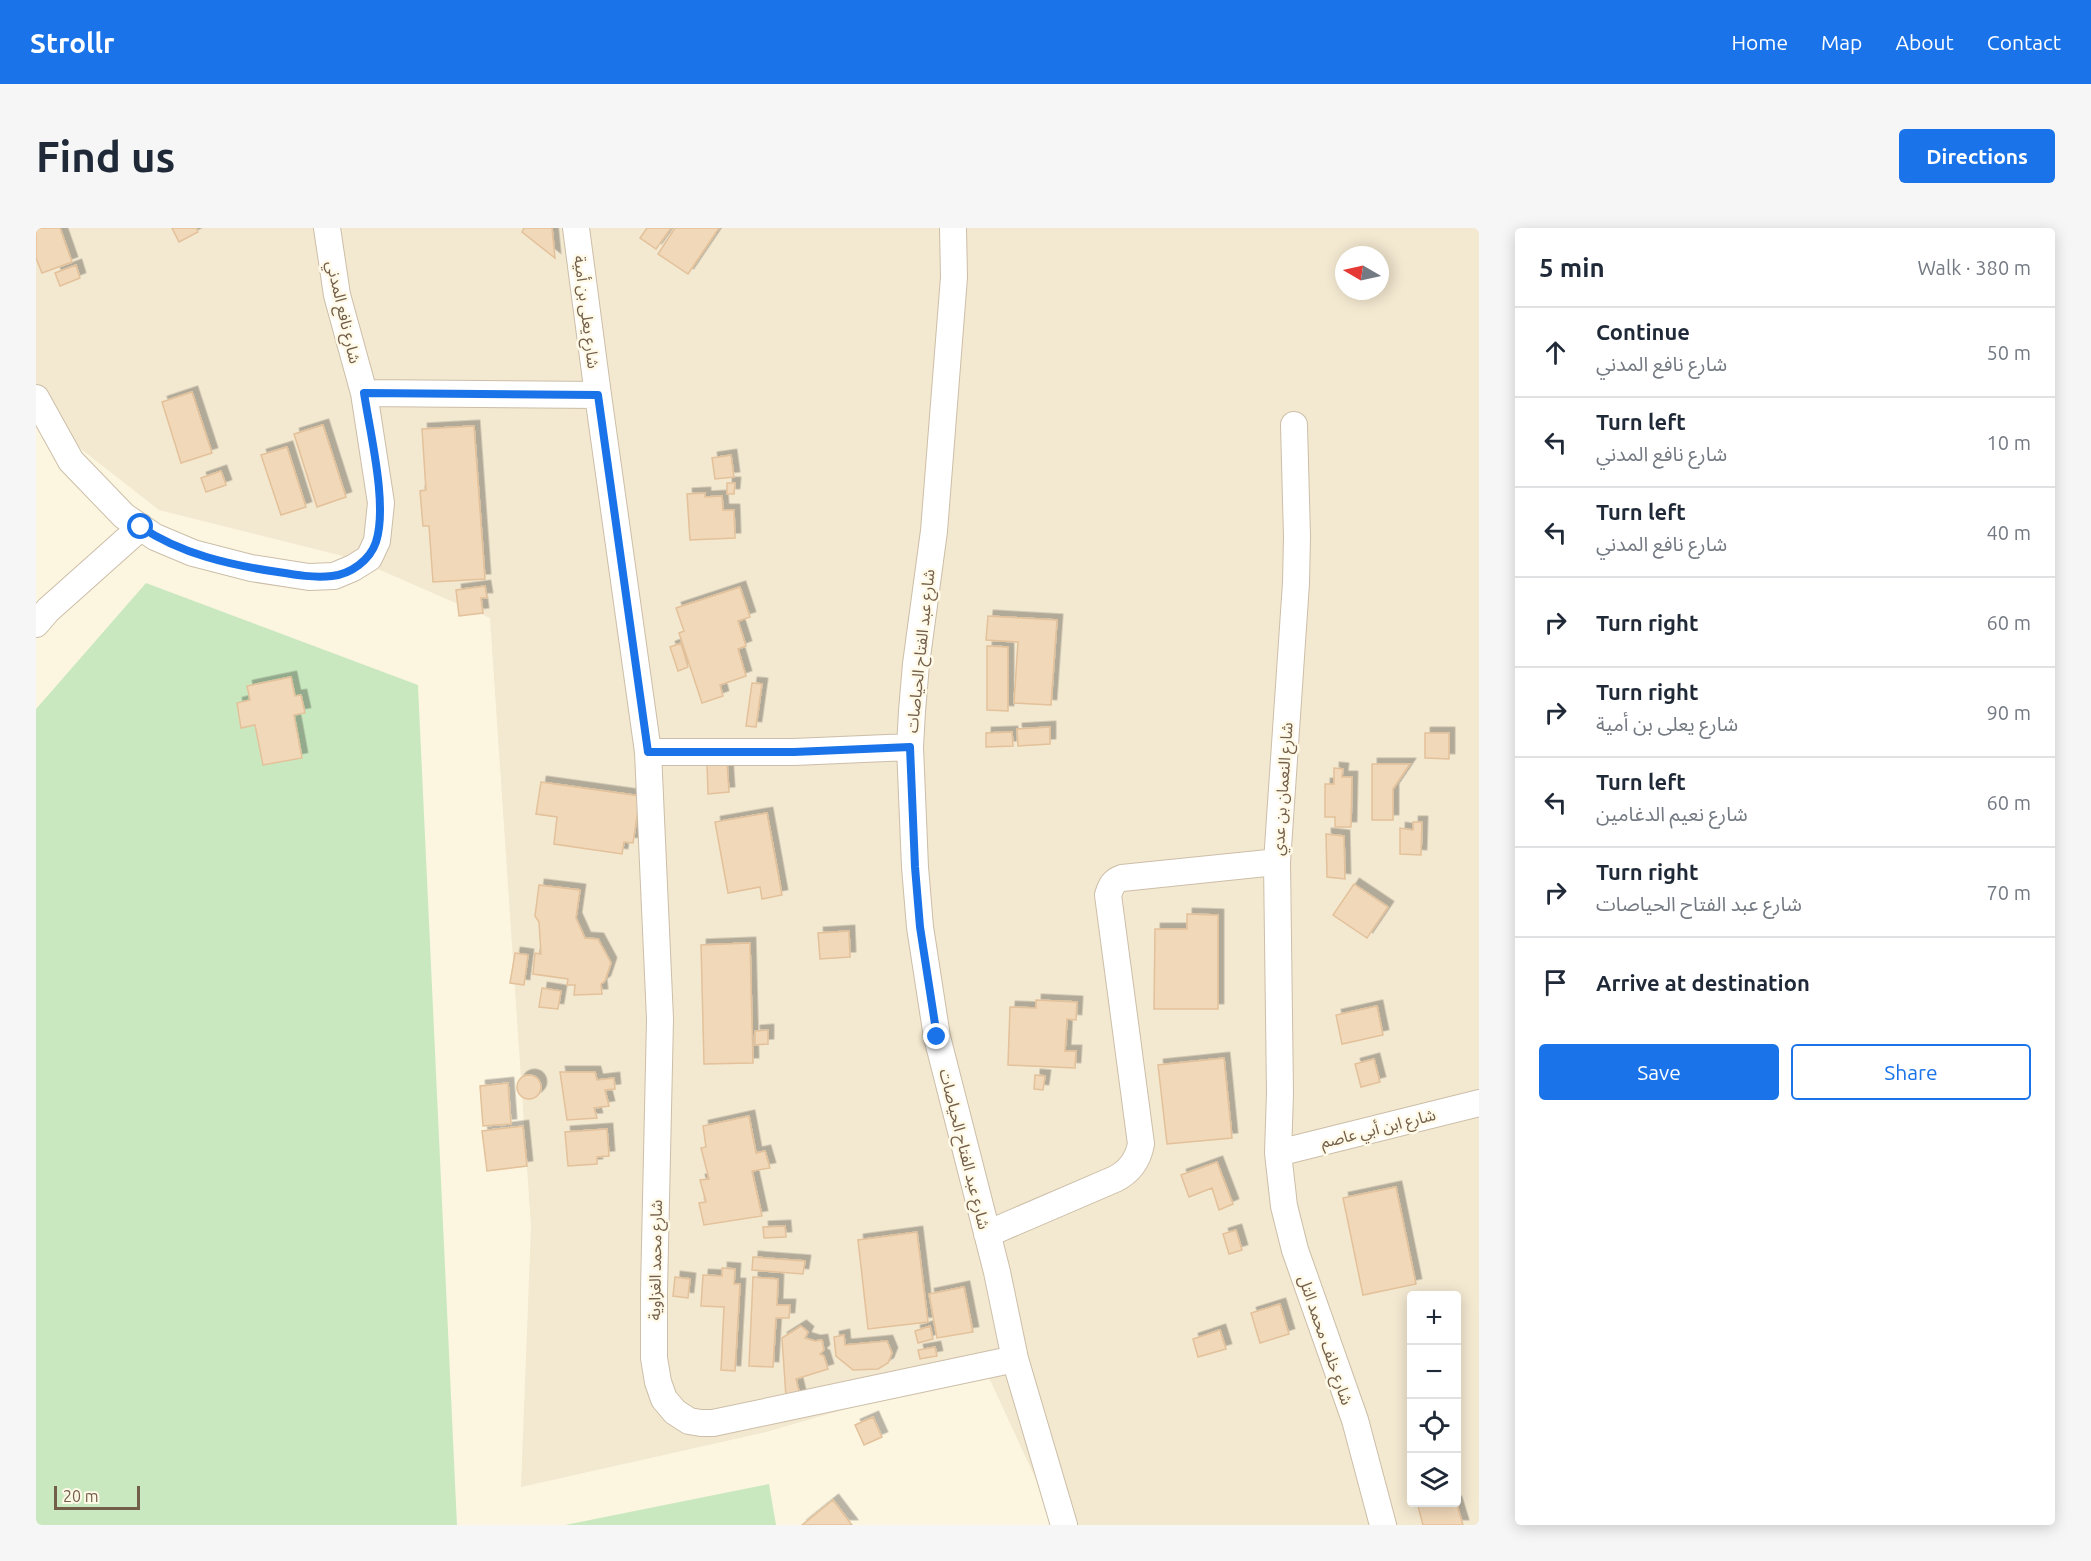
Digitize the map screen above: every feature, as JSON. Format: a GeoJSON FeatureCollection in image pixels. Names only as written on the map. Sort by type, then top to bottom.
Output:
{"type":"FeatureCollection","features":[{"type":"Feature","properties":{"kind":"street","name":"شارع نافع المدني"},"geometry":{"type":"LineString","coordinates":[[36,398],[71,461],[124,516],[155,537],[193,553],[251,568],[309,577],[334,576],[353,568],[369,558],[377,541],[381,503],[364,393],[337,296],[327,228]]}},
{"type":"Feature","properties":{"kind":"street","name":"شارع يعلى بن أمية"},"geometry":{"type":"LineString","coordinates":[[576,228],[648,752]]}},
{"type":"Feature","properties":{"kind":"street","name":"شارع عبد الفتاح الحياصات"},"geometry":{"type":"LineString","coordinates":[[953,228],[954,277],[935,519],[916,664],[910,747],[920,927],[937,1037],[987,1234],[1015,1359],[1064,1525]]}},
{"type":"Feature","properties":{"kind":"street"},"geometry":{"type":"LineString","coordinates":[[364,393],[598,395]]}},
{"type":"Feature","properties":{"kind":"street","name":"شارع النعمان بن عدي"},"geometry":{"type":"LineString","coordinates":[[1278,1153],[1280,1093],[1277,862],[1296,583],[1294,424]]}},
{"type":"Feature","properties":{"kind":"street"},"geometry":{"type":"LineString","coordinates":[[36,624],[48,610],[141,527]]}},
{"type":"Feature","properties":{"kind":"street"},"geometry":{"type":"LineString","coordinates":[[648,752],[794,752],[910,747]]}},
{"type":"Feature","properties":{"kind":"street","name":"شارع محمد الغزاوية"},"geometry":{"type":"LineString","coordinates":[[648,752],[660,1019],[654,1358],[658,1382],[664,1399],[675,1412],[689,1421],[701,1424],[713,1423],[1015,1359]]}},
{"type":"Feature","properties":{"kind":"street"},"geometry":{"type":"LineString","coordinates":[[987,1234],[1115,1179],[1124,1174],[1139,1156],[1141,1144],[1108,895],[1110,886],[1122,878],[1277,862]]}},
{"type":"Feature","properties":{"kind":"street","name":"شارع ابن أبي عاصم"},"geometry":{"type":"LineString","coordinates":[[1278,1153],[1479,1103]]}},
{"type":"Feature","properties":{"kind":"street","name":"شارع خلف محمد التل"},"geometry":{"type":"LineString","coordinates":[[1278,1153],[1284,1206],[1294,1250],[1355,1420],[1383,1525]]}},
{"type":"Feature","properties":{"kind":"shaded area"},"geometry":{"type":"Polygon","coordinates":[[[36,228],[1479,228],[1479,1525],[1057,1525],[985,1369],[766,1432],[521,1487],[531,1227],[490,618],[355,559],[159,510],[36,414],[36,228]]]}},
{"type":"Feature","properties":{"kind":"green space"},"geometry":{"type":"Polygon","coordinates":[[[146,583],[418,685],[457,1525],[36,1525],[36,709],[146,583]]]}},
{"type":"Feature","properties":{"kind":"green space"},"geometry":{"type":"Polygon","coordinates":[[[769,1484],[776,1525],[565,1525],[769,1484]]]}},
{"type":"Feature","properties":{"kind":"building"},"geometry":{"type":"Polygon","coordinates":[[[36,228],[60,228],[72,262],[42,273],[36,258],[36,228]]]}},
{"type":"Feature","properties":{"kind":"building"},"geometry":{"type":"Polygon","coordinates":[[[172,228],[196,228],[198,232],[179,242],[172,228]]]}},
{"type":"Feature","properties":{"kind":"building"},"geometry":{"type":"Polygon","coordinates":[[[524,228],[552,228],[555,258],[522,232],[524,228]]]}},
{"type":"Feature","properties":{"kind":"building"},"geometry":{"type":"Polygon","coordinates":[[[647,228],[671,228],[656,249],[640,238],[647,228]]]}},
{"type":"Feature","properties":{"kind":"building"},"geometry":{"type":"Polygon","coordinates":[[[675,228],[719,228],[688,274],[658,254],[675,228]]]}},
{"type":"Feature","properties":{"kind":"building"},"geometry":{"type":"Polygon","coordinates":[[[76,265],[80,278],[60,286],[55,273],[76,265]]]}},
{"type":"Feature","properties":{"kind":"building"},"geometry":{"type":"Polygon","coordinates":[[[192,392],[212,453],[181,463],[162,402],[192,392]]]}},
{"type":"Feature","properties":{"kind":"building"},"geometry":{"type":"Polygon","coordinates":[[[323,425],[346,497],[317,507],[294,434],[323,425]]]}},
{"type":"Feature","properties":{"kind":"building"},"geometry":{"type":"Polygon","coordinates":[[[474,426],[485,579],[433,582],[429,526],[423,526],[420,491],[426,490],[422,429],[474,426]]]}},
{"type":"Feature","properties":{"kind":"building"},"geometry":{"type":"Polygon","coordinates":[[[287,447],[306,507],[281,515],[261,455],[287,447]]]}},
{"type":"Feature","properties":{"kind":"building"},"geometry":{"type":"Polygon","coordinates":[[[731,455],[734,477],[715,479],[712,458],[731,455]]]}},
{"type":"Feature","properties":{"kind":"building"},"geometry":{"type":"Polygon","coordinates":[[[221,471],[226,485],[206,492],[201,478],[221,471]]]}},
{"type":"Feature","properties":{"kind":"building"},"geometry":{"type":"Polygon","coordinates":[[[727,483],[735,483],[734,494],[727,494],[727,483]]]}},
{"type":"Feature","properties":{"kind":"building"},"geometry":{"type":"Polygon","coordinates":[[[705,493],[705,497],[722,496],[723,510],[734,510],[735,538],[690,540],[687,494],[705,493]]]}},
{"type":"Feature","properties":{"kind":"building"},"geometry":{"type":"Polygon","coordinates":[[[485,586],[487,598],[481,598],[483,613],[459,616],[456,590],[485,586]]]}},
{"type":"Feature","properties":{"kind":"building"},"geometry":{"type":"Polygon","coordinates":[[[740,587],[750,617],[738,621],[746,646],[738,649],[746,676],[720,685],[723,696],[702,703],[679,633],[684,631],[676,608],[740,587]]]}},
{"type":"Feature","properties":{"kind":"building"},"geometry":{"type":"Polygon","coordinates":[[[988,616],[1057,620],[1051,705],[1014,703],[1018,642],[986,640],[988,616]]]}},
{"type":"Feature","properties":{"kind":"building"},"geometry":{"type":"Polygon","coordinates":[[[681,643],[688,667],[678,671],[670,647],[681,643]]]}},
{"type":"Feature","properties":{"kind":"building"},"geometry":{"type":"Polygon","coordinates":[[[987,646],[1008,647],[1008,711],[987,710],[987,646]]]}},
{"type":"Feature","properties":{"kind":"building"},"geometry":{"type":"Polygon","coordinates":[[[291,677],[295,696],[301,695],[305,713],[294,715],[302,758],[263,765],[255,725],[241,728],[237,703],[250,700],[247,686],[291,677]]]}},
{"type":"Feature","properties":{"kind":"building"},"geometry":{"type":"Polygon","coordinates":[[[752,683],[762,684],[756,727],[746,726],[752,683]]]}},
{"type":"Feature","properties":{"kind":"building"},"geometry":{"type":"Polygon","coordinates":[[[1050,727],[1050,744],[1018,746],[1017,729],[1050,727]]]}},
{"type":"Feature","properties":{"kind":"building"},"geometry":{"type":"Polygon","coordinates":[[[1012,732],[1013,746],[986,747],[986,733],[1012,732]]]}},
{"type":"Feature","properties":{"kind":"building"},"geometry":{"type":"Polygon","coordinates":[[[1425,733],[1449,733],[1449,759],[1425,758],[1425,733]]]}},
{"type":"Feature","properties":{"kind":"building"},"geometry":{"type":"Polygon","coordinates":[[[727,762],[729,792],[708,794],[707,763],[727,762]]]}},
{"type":"Feature","properties":{"kind":"building"},"geometry":{"type":"Polygon","coordinates":[[[1372,764],[1410,764],[1393,789],[1393,820],[1372,820],[1372,764]]]}},
{"type":"Feature","properties":{"kind":"building"},"geometry":{"type":"Polygon","coordinates":[[[1334,768],[1343,769],[1342,777],[1352,777],[1351,827],[1335,827],[1335,817],[1325,817],[1325,784],[1334,784],[1334,768]]]}},
{"type":"Feature","properties":{"kind":"building"},"geometry":{"type":"Polygon","coordinates":[[[541,782],[640,796],[633,843],[624,842],[622,854],[554,844],[557,817],[536,814],[541,782]]]}},
{"type":"Feature","properties":{"kind":"building"},"geometry":{"type":"Polygon","coordinates":[[[767,813],[782,895],[762,899],[760,887],[728,893],[715,822],[767,813]]]}},
{"type":"Feature","properties":{"kind":"building"},"geometry":{"type":"Polygon","coordinates":[[[1413,822],[1422,822],[1421,855],[1400,854],[1400,828],[1413,830],[1413,822]]]}},
{"type":"Feature","properties":{"kind":"building"},"geometry":{"type":"Polygon","coordinates":[[[1326,834],[1344,836],[1345,879],[1327,877],[1326,834]]]}},
{"type":"Feature","properties":{"kind":"building"},"geometry":{"type":"Polygon","coordinates":[[[1354,884],[1388,907],[1367,938],[1333,915],[1354,884]]]}},
{"type":"Feature","properties":{"kind":"building"},"geometry":{"type":"Polygon","coordinates":[[[539,885],[580,890],[576,918],[585,938],[598,939],[611,963],[605,981],[601,984],[602,994],[574,995],[575,985],[567,985],[568,979],[533,974],[535,953],[541,954],[539,922],[535,916],[539,885]]]}},
{"type":"Feature","properties":{"kind":"building"},"geometry":{"type":"Polygon","coordinates":[[[1187,914],[1218,915],[1218,1009],[1154,1009],[1155,929],[1187,929],[1187,914]]]}},
{"type":"Feature","properties":{"kind":"building"},"geometry":{"type":"Polygon","coordinates":[[[849,931],[850,957],[820,959],[818,933],[849,931]]]}},
{"type":"Feature","properties":{"kind":"building"},"geometry":{"type":"Polygon","coordinates":[[[750,943],[753,1063],[704,1064],[701,945],[750,943]]]}},
{"type":"Feature","properties":{"kind":"building"},"geometry":{"type":"Polygon","coordinates":[[[515,953],[528,955],[524,985],[510,983],[515,953]]]}},
{"type":"Feature","properties":{"kind":"building"},"geometry":{"type":"Polygon","coordinates":[[[542,988],[561,991],[558,1009],[539,1007],[542,988]]]}},
{"type":"Feature","properties":{"kind":"building"},"geometry":{"type":"Polygon","coordinates":[[[1036,1000],[1077,1002],[1076,1020],[1067,1019],[1065,1051],[1076,1051],[1075,1068],[1008,1065],[1010,1007],[1036,1008],[1036,1000]]]}},
{"type":"Feature","properties":{"kind":"building"},"geometry":{"type":"Polygon","coordinates":[[[1377,1006],[1383,1035],[1342,1044],[1336,1015],[1377,1006]]]}},
{"type":"Feature","properties":{"kind":"building"},"geometry":{"type":"Polygon","coordinates":[[[768,1030],[768,1044],[755,1045],[755,1031],[768,1030]]]}},
{"type":"Feature","properties":{"kind":"building"},"geometry":{"type":"Polygon","coordinates":[[[1224,1058],[1232,1138],[1167,1144],[1158,1065],[1224,1058]]]}},
{"type":"Feature","properties":{"kind":"building"},"geometry":{"type":"Polygon","coordinates":[[[1374,1059],[1380,1082],[1361,1087],[1355,1064],[1374,1059]]]}},
{"type":"Feature","properties":{"kind":"building"},"geometry":{"type":"Polygon","coordinates":[[[560,1072],[595,1072],[597,1080],[614,1078],[615,1089],[605,1090],[609,1106],[594,1108],[597,1118],[567,1120],[560,1072]]]}},
{"type":"Feature","properties":{"kind":"building"},"geometry":{"type":"Polygon","coordinates":[[[524,1075],[534,1075],[541,1082],[541,1092],[534,1099],[524,1099],[517,1092],[517,1082],[524,1075]]]}},
{"type":"Feature","properties":{"kind":"building"},"geometry":{"type":"Polygon","coordinates":[[[1035,1075],[1045,1076],[1043,1090],[1034,1089],[1035,1075]]]}},
{"type":"Feature","properties":{"kind":"building"},"geometry":{"type":"Polygon","coordinates":[[[508,1083],[511,1124],[483,1126],[480,1086],[508,1083]]]}},
{"type":"Feature","properties":{"kind":"building"},"geometry":{"type":"Polygon","coordinates":[[[749,1116],[756,1153],[765,1151],[770,1168],[752,1171],[762,1216],[704,1225],[699,1203],[706,1202],[700,1180],[709,1179],[701,1148],[706,1147],[703,1126],[749,1116]]]}},
{"type":"Feature","properties":{"kind":"building"},"geometry":{"type":"Polygon","coordinates":[[[523,1126],[527,1166],[487,1171],[482,1131],[523,1126]]]}},
{"type":"Feature","properties":{"kind":"building"},"geometry":{"type":"Polygon","coordinates":[[[607,1129],[609,1156],[597,1157],[597,1164],[568,1166],[565,1132],[607,1129]]]}},
{"type":"Feature","properties":{"kind":"building"},"geometry":{"type":"Polygon","coordinates":[[[1217,1162],[1233,1204],[1219,1210],[1212,1188],[1189,1197],[1181,1175],[1217,1162]]]}},
{"type":"Feature","properties":{"kind":"building"},"geometry":{"type":"Polygon","coordinates":[[[1396,1187],[1416,1284],[1363,1295],[1343,1198],[1396,1187]]]}},
{"type":"Feature","properties":{"kind":"building"},"geometry":{"type":"Polygon","coordinates":[[[785,1226],[786,1237],[764,1238],[763,1227],[785,1226]]]}},
{"type":"Feature","properties":{"kind":"building"},"geometry":{"type":"Polygon","coordinates":[[[1236,1230],[1242,1250],[1229,1254],[1223,1234],[1236,1230]]]}},
{"type":"Feature","properties":{"kind":"building"},"geometry":{"type":"Polygon","coordinates":[[[917,1232],[928,1322],[868,1329],[858,1240],[917,1232]]]}},
{"type":"Feature","properties":{"kind":"building"},"geometry":{"type":"Polygon","coordinates":[[[753,1257],[805,1261],[803,1274],[752,1270],[753,1257]]]}},
{"type":"Feature","properties":{"kind":"building"},"geometry":{"type":"Polygon","coordinates":[[[722,1268],[735,1269],[734,1284],[740,1284],[735,1371],[721,1370],[724,1307],[701,1306],[703,1275],[722,1276],[722,1268]]]}},
{"type":"Feature","properties":{"kind":"building"},"geometry":{"type":"Polygon","coordinates":[[[675,1277],[690,1279],[688,1298],[673,1296],[675,1277]]]}},
{"type":"Feature","properties":{"kind":"building"},"geometry":{"type":"Polygon","coordinates":[[[753,1277],[778,1279],[777,1305],[790,1305],[789,1318],[776,1318],[773,1367],[749,1366],[753,1277]]]}},
{"type":"Feature","properties":{"kind":"building"},"geometry":{"type":"Polygon","coordinates":[[[964,1287],[973,1332],[937,1338],[929,1294],[964,1287]]]}},
{"type":"Feature","properties":{"kind":"building"},"geometry":{"type":"Polygon","coordinates":[[[1280,1304],[1289,1334],[1260,1343],[1251,1313],[1280,1304]]]}},
{"type":"Feature","properties":{"kind":"building"},"geometry":{"type":"Polygon","coordinates":[[[801,1326],[808,1332],[805,1338],[815,1341],[822,1340],[824,1350],[820,1354],[824,1356],[828,1369],[796,1379],[800,1395],[786,1397],[782,1338],[801,1326]]]}},
{"type":"Feature","properties":{"kind":"building"},"geometry":{"type":"Polygon","coordinates":[[[930,1326],[933,1339],[918,1343],[915,1331],[930,1326]]]}},
{"type":"Feature","properties":{"kind":"building"},"geometry":{"type":"Polygon","coordinates":[[[1220,1330],[1226,1349],[1198,1357],[1193,1339],[1220,1330]]]}},
{"type":"Feature","properties":{"kind":"building"},"geometry":{"type":"Polygon","coordinates":[[[844,1335],[845,1345],[887,1341],[892,1353],[888,1363],[878,1369],[853,1370],[836,1356],[834,1337],[844,1335]]]}},
{"type":"Feature","properties":{"kind":"building"},"geometry":{"type":"Polygon","coordinates":[[[935,1347],[937,1356],[920,1359],[918,1350],[935,1347]]]}},
{"type":"Feature","properties":{"kind":"building"},"geometry":{"type":"Polygon","coordinates":[[[873,1417],[882,1437],[864,1445],[855,1425],[873,1417]]]}},
{"type":"Feature","properties":{"kind":"building"},"geometry":{"type":"Polygon","coordinates":[[[833,1500],[852,1525],[802,1525],[833,1500]]]}},
{"type":"Feature","properties":{"kind":"building"},"geometry":{"type":"Polygon","coordinates":[[[1418,1507],[1458,1507],[1463,1525],[1423,1525],[1418,1507]]]}},
{"type":"Feature","properties":{"kind":"route"},"geometry":{"type":"LineString","coordinates":[[141,527],[155,537],[193,553],[251,568],[309,577],[334,576],[369,558],[377,541],[381,503],[364,393],[598,395],[648,752],[794,752],[910,747],[920,927],[937,1037]]}}]}
